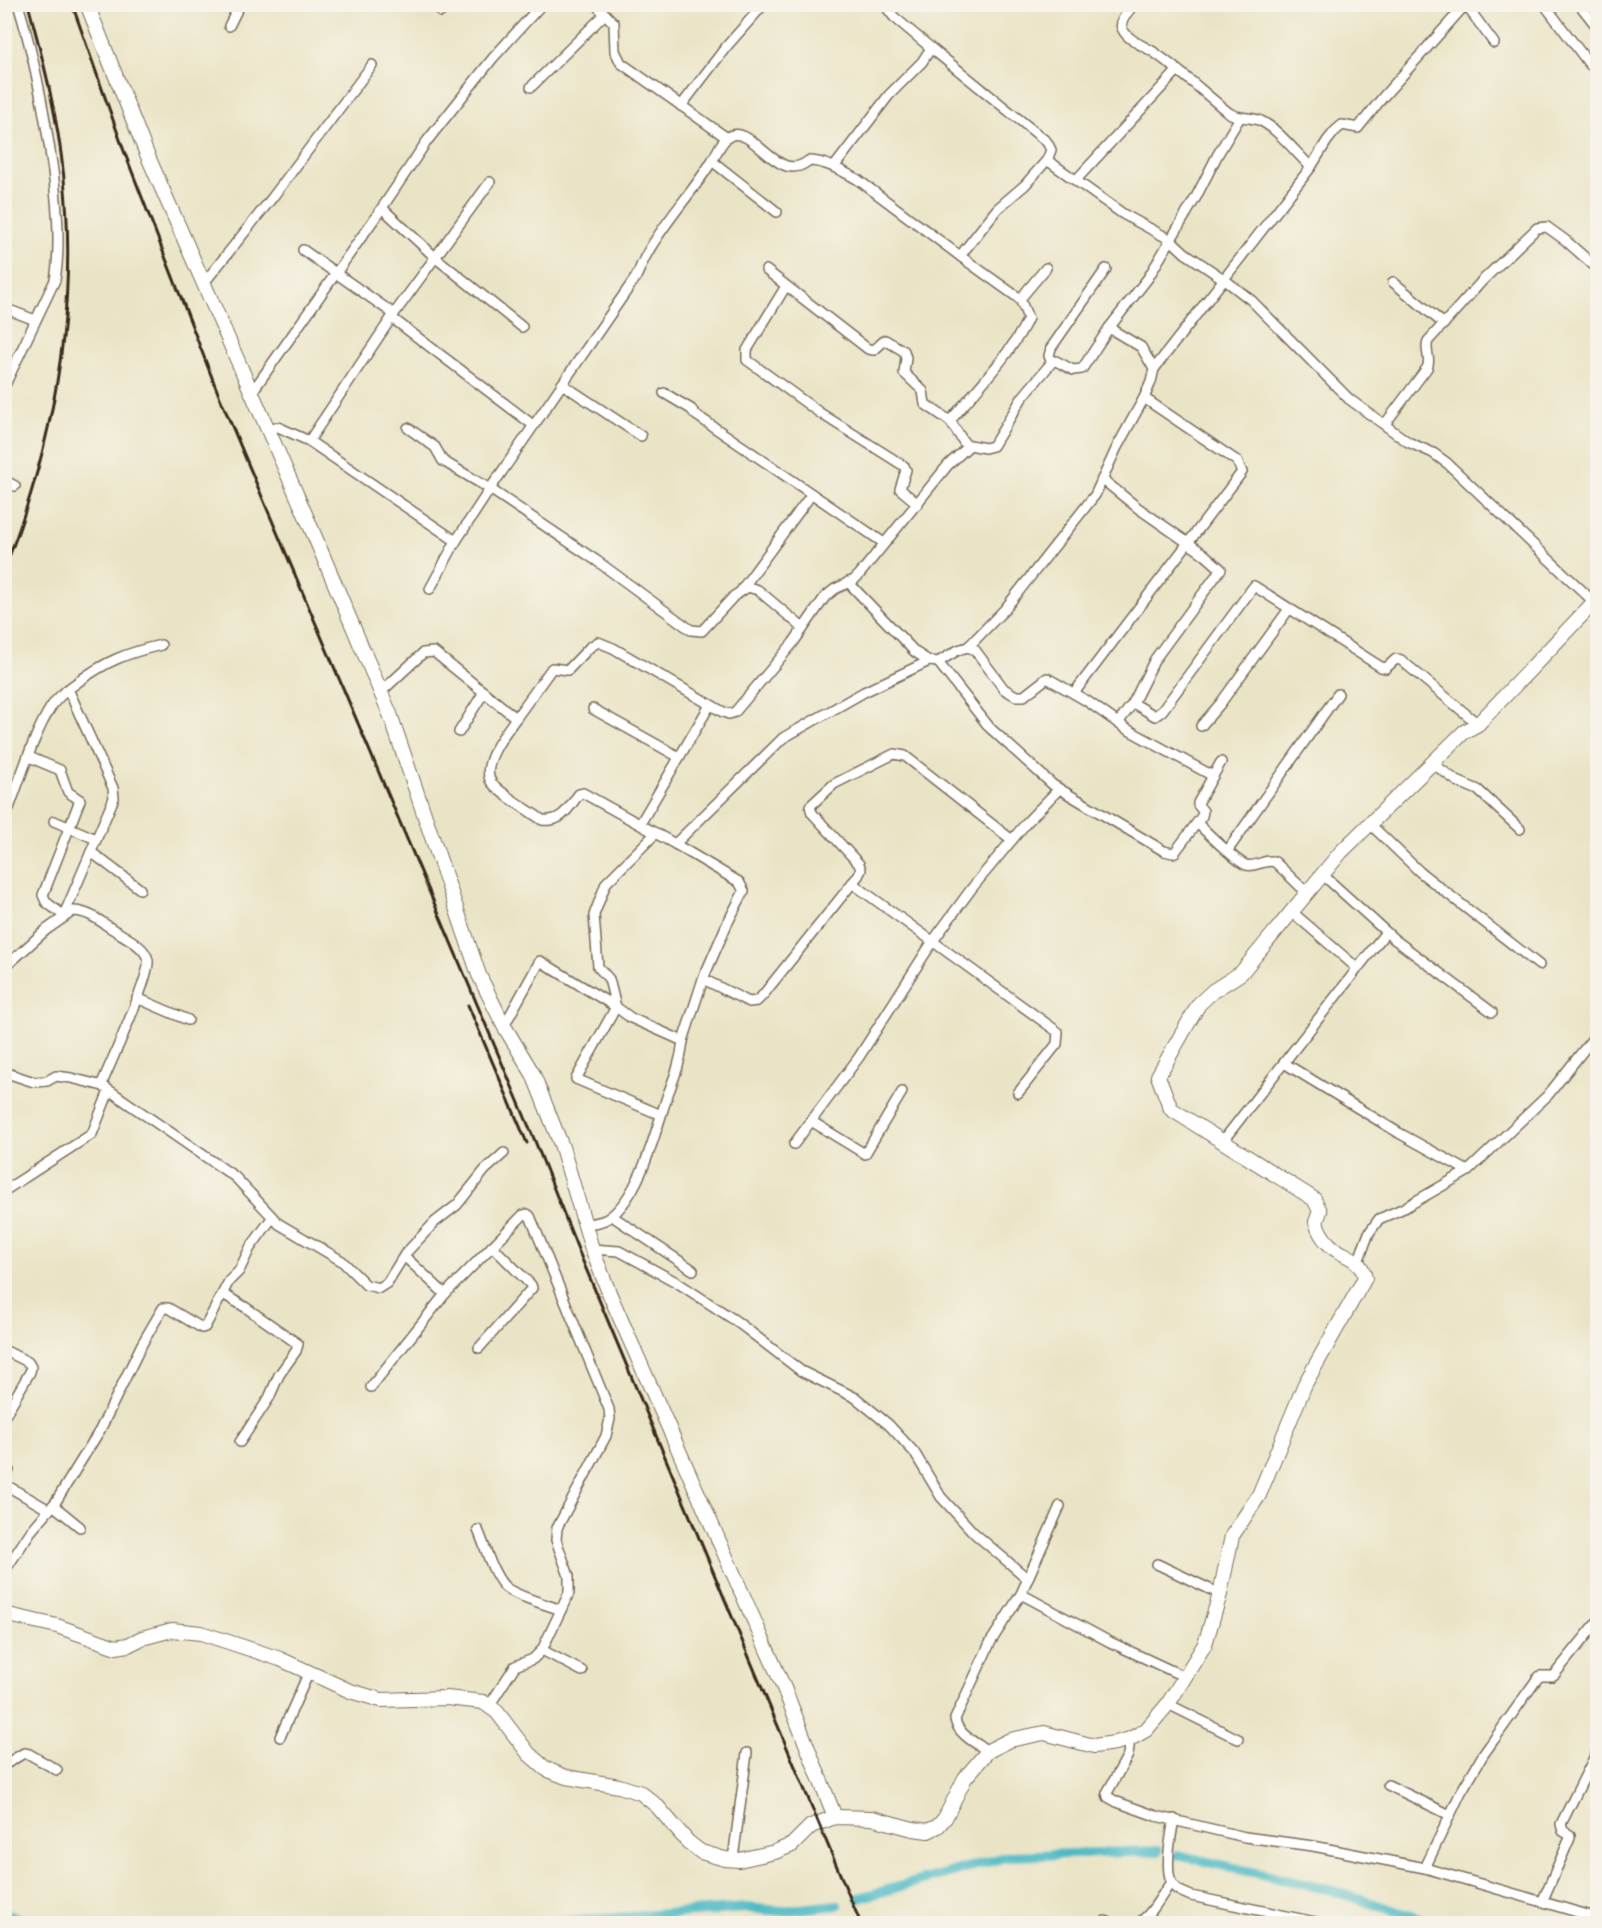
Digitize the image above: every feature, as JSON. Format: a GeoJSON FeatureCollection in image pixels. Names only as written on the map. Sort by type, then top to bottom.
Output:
{"type":"FeatureCollection","features":[{"type":"Feature","properties":{"kind":"street"},"geometry":{"type":"LineString","coordinates":[[4,387],[55,280],[57,267],[57,203],[42,99],[18,4]]}},
{"type":"Feature","properties":{"kind":"street"},"geometry":{"type":"LineString","coordinates":[[87,4],[147,152],[381,692],[418,791],[478,975],[504,1026],[533,1074],[562,1147],[592,1249],[610,1295],[784,1688],[835,1817]]}},
{"type":"Feature","properties":{"kind":"street"},"geometry":{"type":"LineString","coordinates":[[229,26],[240,4]]}},
{"type":"Feature","properties":{"kind":"street"},"geometry":{"type":"LineString","coordinates":[[252,392],[427,141],[493,58],[542,4]]}},
{"type":"Feature","properties":{"kind":"street"},"geometry":{"type":"LineString","coordinates":[[681,106],[726,47],[764,4]]}},
{"type":"Feature","properties":{"kind":"street"},"geometry":{"type":"LineString","coordinates":[[884,4],[894,17],[1047,142],[1051,150],[1047,160],[1025,185],[997,209],[960,256]]}},
{"type":"Feature","properties":{"kind":"street"},"geometry":{"type":"LineString","coordinates":[[1134,4],[1122,20],[1122,30],[1229,113],[1239,119],[1258,119],[1268,124],[1311,167]]}},
{"type":"Feature","properties":{"kind":"street"},"geometry":{"type":"LineString","coordinates":[[1544,4],[1590,65]]}},
{"type":"Feature","properties":{"kind":"street"},"geometry":{"type":"LineString","coordinates":[[1579,4],[1598,28]]}},
{"type":"Feature","properties":{"kind":"street"},"geometry":{"type":"LineString","coordinates":[[675,844],[783,738],[864,692],[968,647],[1011,601],[1095,495],[1117,447],[1144,398],[1154,369],[1311,167],[1335,131],[1342,125],[1358,128],[1466,5],[1494,43]]}},
{"type":"Feature","properties":{"kind":"street"},"geometry":{"type":"LineString","coordinates":[[531,87],[601,8],[615,27],[615,51],[621,63],[727,138]]}},
{"type":"Feature","properties":{"kind":"street"},"geometry":{"type":"LineString","coordinates":[[834,167],[888,95],[922,62],[931,48]]}},
{"type":"Feature","properties":{"kind":"street"},"geometry":{"type":"LineString","coordinates":[[204,283],[272,198],[372,65]]}},
{"type":"Feature","properties":{"kind":"street"},"geometry":{"type":"LineString","coordinates":[[1076,180],[1177,71]]}},
{"type":"Feature","properties":{"kind":"street"},"geometry":{"type":"LineString","coordinates":[[584,1224],[603,1221],[612,1216],[629,1195],[638,1178],[681,1061],[683,1041],[703,979],[744,891],[739,882],[584,793],[579,794],[560,818],[551,821],[543,820],[496,788],[490,780],[490,763],[501,739],[552,668],[568,670],[590,647],[598,642],[614,648],[723,712],[729,714],[735,712],[793,644],[825,597],[859,575],[942,473],[967,447],[974,445],[989,448],[993,446],[1022,398],[1052,362],[1056,361],[1073,370],[1082,369],[1109,328],[1148,278],[1239,119]]}},
{"type":"Feature","properties":{"kind":"street"},"geometry":{"type":"LineString","coordinates":[[430,589],[456,541],[490,489],[636,277],[648,250],[724,141],[732,135],[740,135],[788,167],[801,167],[808,161],[817,161],[857,179],[1020,299],[1028,318],[1024,327],[950,421]]}},
{"type":"Feature","properties":{"kind":"street"},"geometry":{"type":"LineString","coordinates":[[4,1614],[57,1626],[116,1647],[172,1630],[201,1633],[280,1659],[350,1691],[381,1700],[447,1698],[483,1702],[497,1712],[529,1754],[546,1769],[566,1777],[619,1786],[641,1793],[657,1806],[688,1842],[701,1852],[733,1860],[775,1852],[792,1845],[811,1826],[835,1817],[861,1816],[927,1831],[938,1826],[945,1818],[965,1778],[988,1751],[1010,1740],[1044,1733],[1094,1746],[1130,1739],[1146,1730],[1168,1704],[1205,1644],[1220,1594],[1232,1536],[1258,1495],[1305,1384],[1365,1278],[1358,1262],[1329,1245],[1316,1222],[1320,1211],[1314,1199],[1171,1109],[1158,1076],[1199,1004],[1213,991],[1241,973],[1322,874],[1464,732],[1478,724],[1596,600],[1447,463],[1433,453],[1408,442],[1349,399],[1251,300],[1185,253],[1171,240],[1123,214],[1047,160]]}},
{"type":"Feature","properties":{"kind":"street"},"geometry":{"type":"LineString","coordinates":[[712,161],[777,212]]}},
{"type":"Feature","properties":{"kind":"street"},"geometry":{"type":"LineString","coordinates":[[309,441],[393,316],[490,182]]}},
{"type":"Feature","properties":{"kind":"street"},"geometry":{"type":"LineString","coordinates":[[382,208],[436,258],[522,327]]}},
{"type":"Feature","properties":{"kind":"street"},"geometry":{"type":"LineString","coordinates":[[1385,424],[1427,368],[1430,358],[1426,346],[1483,280],[1537,228],[1547,227],[1598,269]]}},
{"type":"Feature","properties":{"kind":"street"},"geometry":{"type":"LineString","coordinates":[[303,250],[393,316],[533,425]]}},
{"type":"Feature","properties":{"kind":"street"},"geometry":{"type":"LineString","coordinates":[[1020,299],[1046,268]]}},
{"type":"Feature","properties":{"kind":"street"},"geometry":{"type":"LineString","coordinates":[[1052,362],[1049,356],[1052,348],[1106,268]]}},
{"type":"Feature","properties":{"kind":"street"},"geometry":{"type":"LineString","coordinates":[[765,270],[868,348],[874,350],[885,340],[904,351],[906,358],[903,368],[906,377],[923,391],[925,404],[950,421],[967,447]]}},
{"type":"Feature","properties":{"kind":"street"},"geometry":{"type":"LineString","coordinates":[[1393,282],[1444,324]]}},
{"type":"Feature","properties":{"kind":"street"},"geometry":{"type":"LineString","coordinates":[[786,286],[747,350],[747,360],[820,413],[904,466],[906,470],[900,489],[918,504]]}},
{"type":"Feature","properties":{"kind":"street"},"geometry":{"type":"LineString","coordinates":[[4,308],[35,321]]}},
{"type":"Feature","properties":{"kind":"street"},"geometry":{"type":"LineString","coordinates":[[1109,328],[1141,347],[1154,369]]}},
{"type":"Feature","properties":{"kind":"street"},"geometry":{"type":"LineString","coordinates":[[562,384],[641,436]]}},
{"type":"Feature","properties":{"kind":"street"},"geometry":{"type":"LineString","coordinates":[[664,393],[884,543]]}},
{"type":"Feature","properties":{"kind":"street"},"geometry":{"type":"LineString","coordinates":[[1074,693],[1187,541],[1242,472],[1237,461],[1144,398]]}},
{"type":"Feature","properties":{"kind":"street"},"geometry":{"type":"LineString","coordinates":[[268,428],[278,427],[309,441],[456,541]]}},
{"type":"Feature","properties":{"kind":"street"},"geometry":{"type":"LineString","coordinates":[[408,428],[435,447],[443,461],[490,489],[597,561],[690,630],[702,631],[741,591],[812,495]]}},
{"type":"Feature","properties":{"kind":"street"},"geometry":{"type":"LineString","coordinates":[[1102,479],[1138,508],[1187,541],[1221,569],[1155,659],[1133,703],[1118,723]]}},
{"type":"Feature","properties":{"kind":"street"},"geometry":{"type":"LineString","coordinates":[[4,480],[15,486]]}},
{"type":"Feature","properties":{"kind":"street"},"geometry":{"type":"LineString","coordinates":[[848,582],[915,652],[933,662],[990,728],[1059,789],[1168,852],[1175,852],[1203,813],[1198,803],[1221,762]]}},
{"type":"Feature","properties":{"kind":"street"},"geometry":{"type":"LineString","coordinates":[[1133,703],[1155,716],[1162,711],[1254,586],[1382,667],[1386,668],[1396,659],[1401,660],[1478,724]]}},
{"type":"Feature","properties":{"kind":"street"},"geometry":{"type":"LineString","coordinates":[[741,591],[748,587],[758,590],[803,628]]}},
{"type":"Feature","properties":{"kind":"street"},"geometry":{"type":"LineString","coordinates":[[1201,726],[1220,704],[1289,609]]}},
{"type":"Feature","properties":{"kind":"street"},"geometry":{"type":"LineString","coordinates":[[4,821],[52,705],[68,689],[96,668],[115,658],[161,645]]}},
{"type":"Feature","properties":{"kind":"street"},"geometry":{"type":"LineString","coordinates":[[968,647],[982,657],[1004,689],[1016,696],[1024,696],[1047,678],[1157,747],[1213,776]]}},
{"type":"Feature","properties":{"kind":"street"},"geometry":{"type":"LineString","coordinates":[[381,692],[423,653],[429,651],[434,652],[516,718]]}},
{"type":"Feature","properties":{"kind":"street"},"geometry":{"type":"LineString","coordinates":[[63,917],[114,798],[113,788],[68,689]]}},
{"type":"Feature","properties":{"kind":"street"},"geometry":{"type":"LineString","coordinates":[[459,732],[484,692]]}},
{"type":"Feature","properties":{"kind":"street"},"geometry":{"type":"LineString","coordinates":[[1228,850],[1338,694]]}},
{"type":"Feature","properties":{"kind":"street"},"geometry":{"type":"LineString","coordinates":[[640,824],[710,705]]}},
{"type":"Feature","properties":{"kind":"street"},"geometry":{"type":"LineString","coordinates":[[593,709],[680,757]]}},
{"type":"Feature","properties":{"kind":"street"},"geometry":{"type":"LineString","coordinates":[[703,979],[741,999],[757,1001],[861,870],[859,864],[812,813],[810,806],[834,784],[894,754],[905,756],[1012,840]]}},
{"type":"Feature","properties":{"kind":"street"},"geometry":{"type":"LineString","coordinates":[[29,757],[60,770],[68,792],[79,798],[80,802],[43,895],[46,902],[63,917]]}},
{"type":"Feature","properties":{"kind":"street"},"geometry":{"type":"LineString","coordinates":[[1432,763],[1456,781],[1478,790],[1520,829]]}},
{"type":"Feature","properties":{"kind":"street"},"geometry":{"type":"LineString","coordinates":[[794,1144],[859,1057],[933,941],[972,888],[1059,789]]}},
{"type":"Feature","properties":{"kind":"street"},"geometry":{"type":"LineString","coordinates":[[54,821],[96,839]]}},
{"type":"Feature","properties":{"kind":"street"},"geometry":{"type":"LineString","coordinates":[[1197,823],[1248,865],[1270,860],[1275,862],[1307,893]]}},
{"type":"Feature","properties":{"kind":"street"},"geometry":{"type":"LineString","coordinates":[[1370,824],[1415,868],[1539,965]]}},
{"type":"Feature","properties":{"kind":"street"},"geometry":{"type":"LineString","coordinates":[[656,833],[606,883],[594,915],[598,967],[609,979],[616,1007],[576,1079],[661,1115]]}},
{"type":"Feature","properties":{"kind":"street"},"geometry":{"type":"LineString","coordinates":[[91,852],[140,889]]}},
{"type":"Feature","properties":{"kind":"street"},"geometry":{"type":"LineString","coordinates":[[1322,874],[1386,932],[1492,1012]]}},
{"type":"Feature","properties":{"kind":"street"},"geometry":{"type":"LineString","coordinates":[[852,883],[1058,1032],[1057,1044],[1018,1093]]}},
{"type":"Feature","properties":{"kind":"street"},"geometry":{"type":"LineString","coordinates":[[4,968],[46,930],[73,911],[88,914],[132,941],[146,955],[148,961],[148,968],[137,998],[103,1081],[106,1089],[93,1134],[4,1191]]}},
{"type":"Feature","properties":{"kind":"street"},"geometry":{"type":"LineString","coordinates":[[1292,911],[1357,968]]}},
{"type":"Feature","properties":{"kind":"street"},"geometry":{"type":"LineString","coordinates":[[1222,1142],[1386,932]]}},
{"type":"Feature","properties":{"kind":"street"},"geometry":{"type":"LineString","coordinates":[[504,1026],[540,961],[631,1018],[683,1041]]}},
{"type":"Feature","properties":{"kind":"street"},"geometry":{"type":"LineString","coordinates":[[137,998],[188,1020]]}},
{"type":"Feature","properties":{"kind":"street"},"geometry":{"type":"LineString","coordinates":[[1358,1262],[1369,1233],[1379,1219],[1404,1208],[1468,1171],[1548,1095],[1598,1032]]}},
{"type":"Feature","properties":{"kind":"street"},"geometry":{"type":"LineString","coordinates":[[1284,1063],[1399,1133],[1468,1171]]}},
{"type":"Feature","properties":{"kind":"street"},"geometry":{"type":"LineString","coordinates":[[4,1072],[34,1082],[47,1081],[56,1076],[71,1078],[106,1089],[235,1177],[272,1218],[342,1261],[369,1286],[379,1288],[385,1285],[404,1256],[435,1222],[457,1205],[485,1170],[504,1153]]}},
{"type":"Feature","properties":{"kind":"street"},"geometry":{"type":"LineString","coordinates":[[811,1121],[865,1154],[902,1092]]}},
{"type":"Feature","properties":{"kind":"street"},"geometry":{"type":"LineString","coordinates":[[371,1388],[445,1294],[523,1215],[530,1216],[609,1409],[609,1427],[558,1528],[556,1540],[570,1585],[561,1610],[542,1650],[533,1659],[515,1666],[489,1706]]}},
{"type":"Feature","properties":{"kind":"street"},"geometry":{"type":"LineString","coordinates":[[612,1216],[693,1270]]}},
{"type":"Feature","properties":{"kind":"street"},"geometry":{"type":"LineString","coordinates":[[4,1572],[31,1531],[51,1508],[100,1430],[142,1344],[163,1308],[168,1308],[201,1328],[205,1327],[250,1248],[272,1218]]}},
{"type":"Feature","properties":{"kind":"street"},"geometry":{"type":"LineString","coordinates":[[479,1348],[532,1288],[492,1246]]}},
{"type":"Feature","properties":{"kind":"street"},"geometry":{"type":"LineString","coordinates":[[592,1249],[619,1251],[678,1283],[727,1314],[801,1371],[856,1398],[889,1425],[914,1452],[941,1497],[974,1533],[1028,1579]]}},
{"type":"Feature","properties":{"kind":"street"},"geometry":{"type":"LineString","coordinates":[[404,1256],[445,1294]]}},
{"type":"Feature","properties":{"kind":"street"},"geometry":{"type":"LineString","coordinates":[[223,1294],[245,1306],[298,1344],[296,1351],[279,1375],[269,1398],[240,1442]]}},
{"type":"Feature","properties":{"kind":"street"},"geometry":{"type":"LineString","coordinates":[[4,1350],[28,1362],[31,1367],[4,1417]]}},
{"type":"Feature","properties":{"kind":"street"},"geometry":{"type":"LineString","coordinates":[[4,1468],[9,1470],[4,1479]]}},
{"type":"Feature","properties":{"kind":"street"},"geometry":{"type":"LineString","coordinates":[[4,1484],[51,1508],[80,1527]]}},
{"type":"Feature","properties":{"kind":"street"},"geometry":{"type":"LineString","coordinates":[[988,1751],[961,1732],[956,1725],[956,1719],[990,1643],[1021,1594],[1060,1506]]}},
{"type":"Feature","properties":{"kind":"street"},"geometry":{"type":"LineString","coordinates":[[478,1530],[494,1571],[504,1586],[561,1610]]}},
{"type":"Feature","properties":{"kind":"street"},"geometry":{"type":"LineString","coordinates":[[1157,1564],[1220,1594]]}},
{"type":"Feature","properties":{"kind":"street"},"geometry":{"type":"LineString","coordinates":[[1021,1594],[1110,1642],[1185,1677]]}},
{"type":"Feature","properties":{"kind":"street"},"geometry":{"type":"LineString","coordinates":[[1425,1868],[1450,1815],[1483,1755],[1538,1679],[1543,1675],[1549,1677],[1555,1674],[1598,1621]]}},
{"type":"Feature","properties":{"kind":"street"},"geometry":{"type":"LineString","coordinates":[[542,1650],[582,1671]]}},
{"type":"Feature","properties":{"kind":"street"},"geometry":{"type":"LineString","coordinates":[[280,1737],[309,1672]]}},
{"type":"Feature","properties":{"kind":"street"},"geometry":{"type":"LineString","coordinates":[[1168,1704],[1238,1739]]}},
{"type":"Feature","properties":{"kind":"street"},"geometry":{"type":"LineString","coordinates":[[1130,1739],[1128,1755],[1107,1795],[1118,1802],[1156,1816],[1245,1837],[1313,1846],[1425,1868],[1598,1918]]}},
{"type":"Feature","properties":{"kind":"street"},"geometry":{"type":"LineString","coordinates":[[1542,1902],[1570,1838],[1570,1835],[1563,1831],[1561,1824],[1598,1750]]}},
{"type":"Feature","properties":{"kind":"street"},"geometry":{"type":"LineString","coordinates":[[4,1765],[24,1753],[57,1770]]}},
{"type":"Feature","properties":{"kind":"street"},"geometry":{"type":"LineString","coordinates":[[733,1860],[747,1753]]}},
{"type":"Feature","properties":{"kind":"street"},"geometry":{"type":"LineString","coordinates":[[1388,1785],[1450,1815]]}},
{"type":"Feature","properties":{"kind":"street"},"geometry":{"type":"LineString","coordinates":[[1137,1923],[1143,1920],[1155,1906],[1171,1882],[1169,1850],[1174,1819]]}},
{"type":"Feature","properties":{"kind":"street"},"geometry":{"type":"LineString","coordinates":[[1171,1882],[1180,1891],[1191,1896],[1325,1923]]}},
{"type":"Feature","properties":{"kind":"street"},"geometry":{"type":"LineString","coordinates":[[1104,1923],[1105,1921],[1115,1923]]}},
{"type":"Feature","properties":{"kind":"waterway"},"geometry":{"type":"LineString","coordinates":[[859,1898],[1009,1856],[1158,1851]]}},
{"type":"Feature","properties":{"kind":"waterway"},"geometry":{"type":"LineString","coordinates":[[1178,1855],[1334,1891],[1435,1924]]}},
{"type":"Feature","properties":{"kind":"waterway"},"geometry":{"type":"LineString","coordinates":[[535,1924],[746,1908],[782,1911],[837,1905]]}},
{"type":"Feature","properties":{"kind":"waterway"},"geometry":{"type":"LineString","coordinates":[[4,1914],[38,1924]]}},
{"type":"Feature","properties":{"kind":"railway"},"geometry":{"type":"LineString","coordinates":[[4,570],[25,513],[42,455],[63,337],[67,277],[67,217],[61,157],[49,85],[28,4]]}},
{"type":"Feature","properties":{"kind":"railway"},"geometry":{"type":"LineString","coordinates":[[72,4],[124,151],[218,393],[535,1141],[579,1252],[861,1924]]}},
{"type":"Feature","properties":{"kind":"railway"},"geometry":{"type":"LineString","coordinates":[[468,1005],[527,1143]]}}]}
